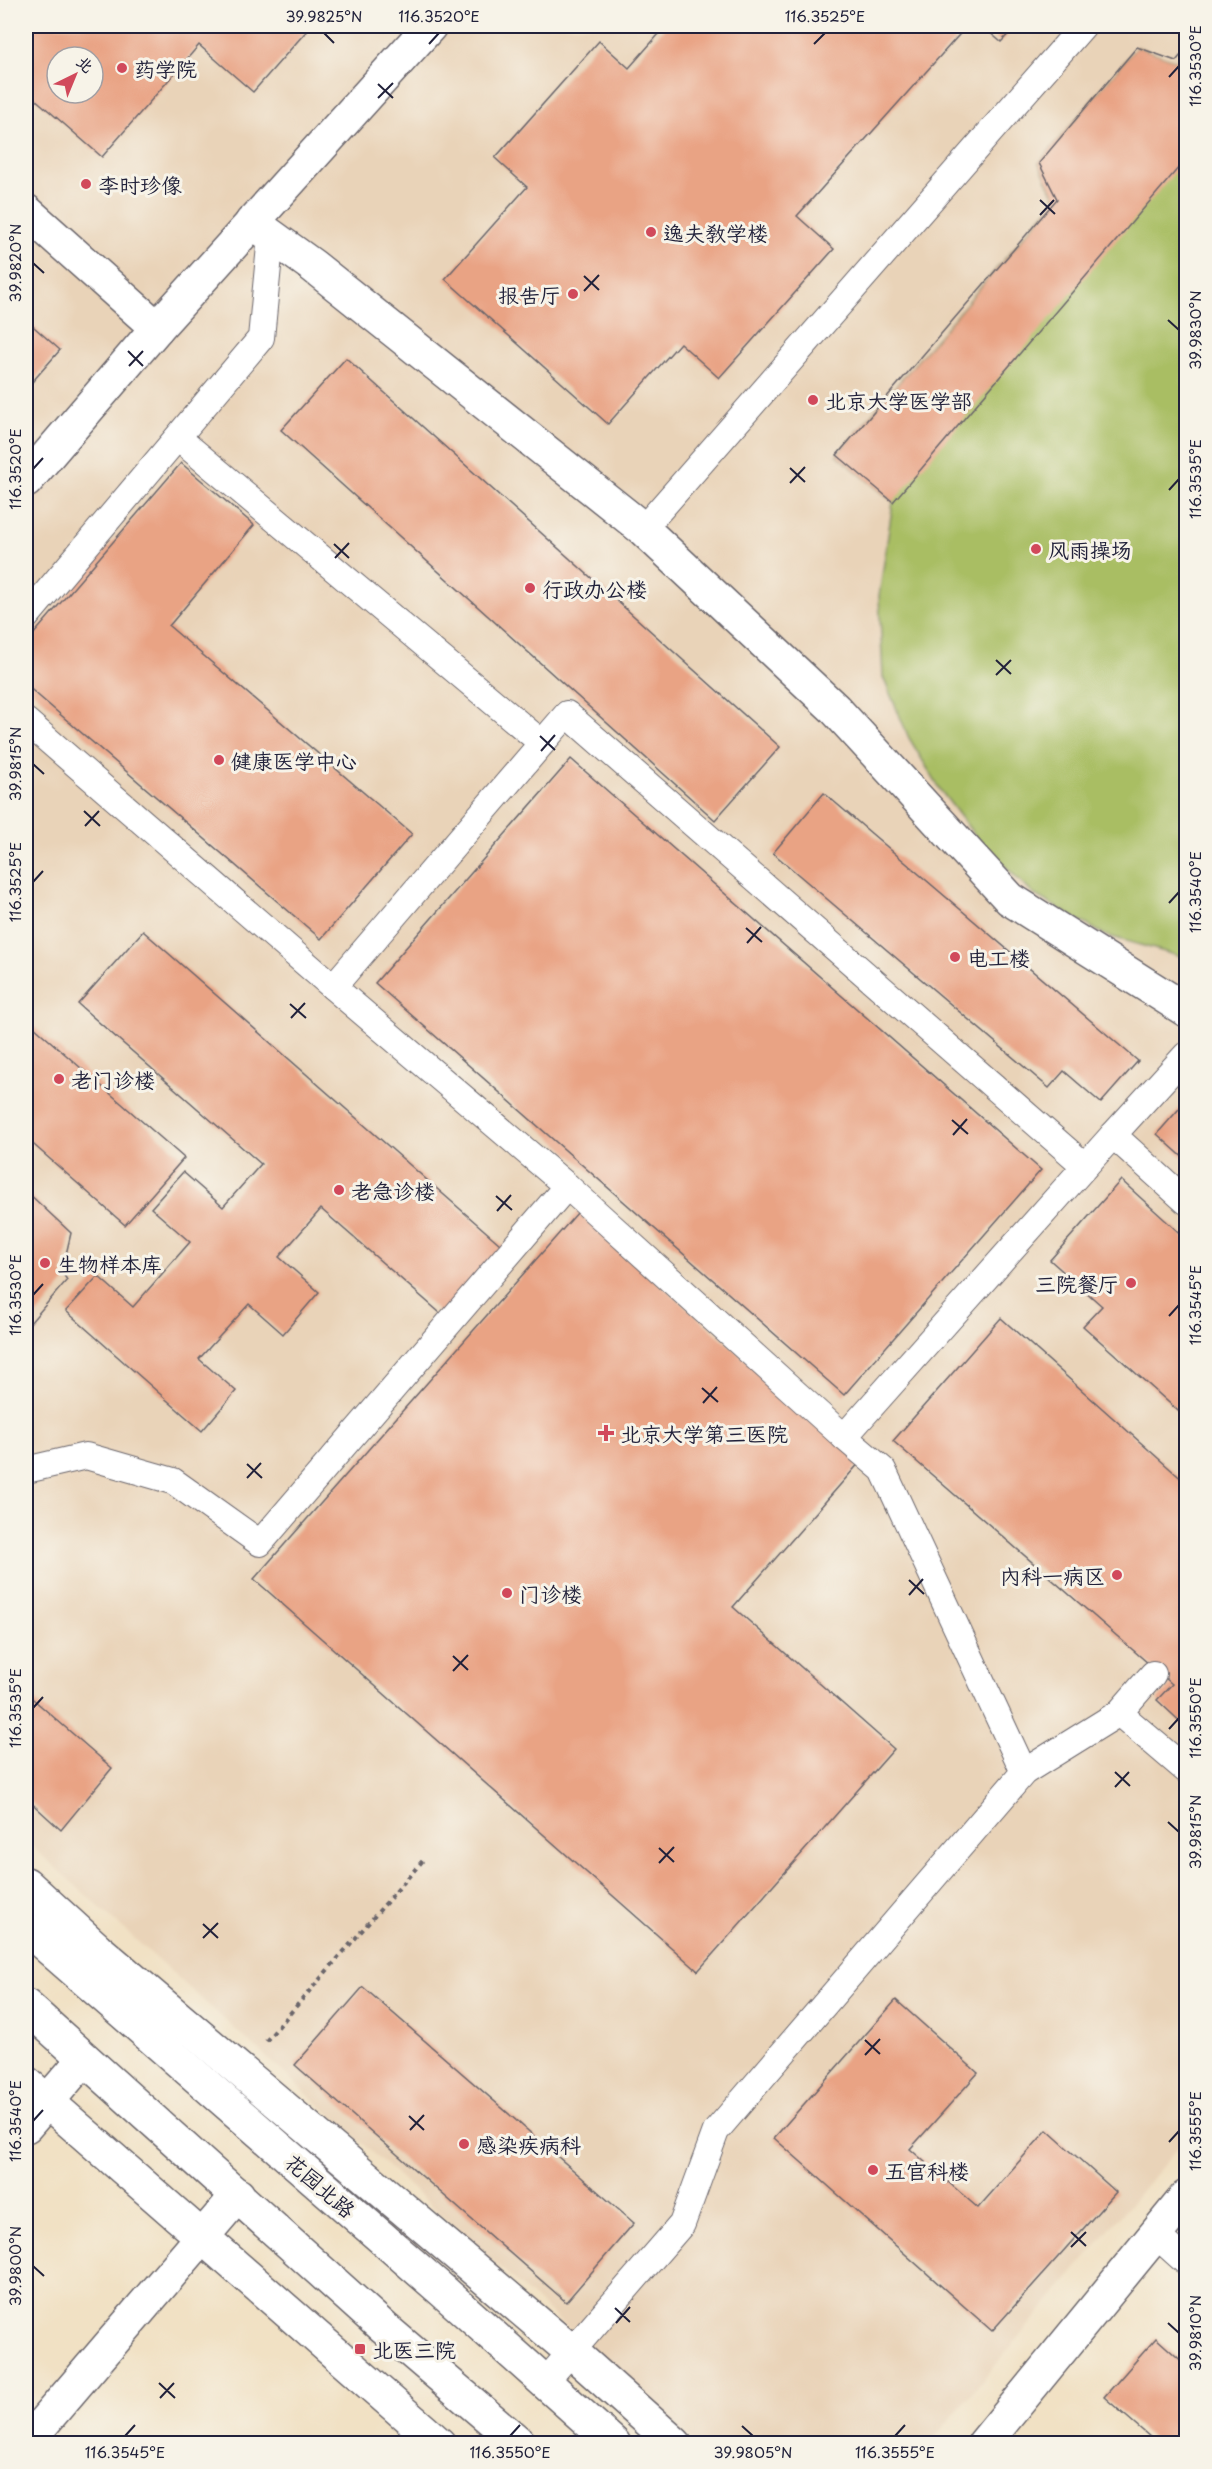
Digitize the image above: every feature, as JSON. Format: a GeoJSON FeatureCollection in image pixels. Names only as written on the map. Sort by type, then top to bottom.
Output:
{"type":"FeatureCollection","features":[{"type":"Feature","properties":{"kind":"street"},"geometry":{"type":"LineString","coordinates":[[26,481],[157,328],[262,229],[429,26]]}},
{"type":"Feature","properties":{"kind":"street"},"geometry":{"type":"LineString","coordinates":[[26,211],[157,328]]}},
{"type":"Feature","properties":{"kind":"street"},"geometry":{"type":"LineString","coordinates":[[262,229],[643,529],[835,709],[1010,899],[1186,1010]]}},
{"type":"Feature","properties":{"kind":"street"},"geometry":{"type":"LineString","coordinates":[[26,1884],[97,1949],[572,2352],[675,2444]]}},
{"type":"Feature","properties":{"kind":"street","name":"花园北路"},"geometry":{"type":"LineString","coordinates":[[26,1928],[614,2444]]}},
{"type":"Feature","properties":{"kind":"street"},"geometry":{"type":"LineString","coordinates":[[26,2006],[384,2328],[520,2444]]}},
{"type":"Feature","properties":{"kind":"street"},"geometry":{"type":"LineString","coordinates":[[26,2126],[36,2092],[84,2059]]}},
{"type":"Feature","properties":{"kind":"street"},"geometry":{"type":"LineString","coordinates":[[36,2092],[440,2444]]}},
{"type":"Feature","properties":{"kind":"street"},"geometry":{"type":"LineString","coordinates":[[26,2443],[238,2196]]}},
{"type":"Feature","properties":{"kind":"street"},"geometry":{"type":"LineString","coordinates":[[993,2440],[1186,2197]]}},
{"type":"Feature","properties":{"kind":"lane"},"geometry":{"type":"LineString","coordinates":[[643,529],[1083,26]]}},
{"type":"Feature","properties":{"kind":"lane"},"geometry":{"type":"LineString","coordinates":[[26,617],[261,338],[262,229]]}},
{"type":"Feature","properties":{"kind":"lane"},"geometry":{"type":"LineString","coordinates":[[178,438],[542,743]]}},
{"type":"Feature","properties":{"kind":"lane"},"geometry":{"type":"LineString","coordinates":[[333,987],[567,714],[1085,1166]]}},
{"type":"Feature","properties":{"kind":"lane"},"geometry":{"type":"LineString","coordinates":[[26,721],[567,1186],[883,1470],[1024,1772]]}},
{"type":"Feature","properties":{"kind":"lane"},"geometry":{"type":"LineString","coordinates":[[844,1437],[1186,1055]]}},
{"type":"Feature","properties":{"kind":"lane"},"geometry":{"type":"LineString","coordinates":[[1113,1135],[1186,1201]]}},
{"type":"Feature","properties":{"kind":"lane"},"geometry":{"type":"LineString","coordinates":[[26,1470],[86,1456],[173,1481],[260,1543],[567,1186]]}},
{"type":"Feature","properties":{"kind":"lane"},"geometry":{"type":"LineString","coordinates":[[545,2382],[682,2224],[716,2131],[1024,1772],[1119,1713],[1153,1674]]}},
{"type":"Feature","properties":{"kind":"lane"},"geometry":{"type":"LineString","coordinates":[[1119,1713],[1186,1770]]}},
{"type":"Feature","properties":{"kind":"lane"},"geometry":{"type":"LineString","coordinates":[[1156,2235],[1186,2262]]}},
{"type":"Feature","properties":{"kind":"path"},"geometry":{"type":"LineString","coordinates":[[240,2070],[425,1858]]}},
{"type":"Feature","properties":{"kind":"shaded area","name":"北京大学第三医院"},"geometry":{"type":"Polygon","coordinates":[[[26,26],[1186,26],[1186,2138],[930,2443],[695,2443],[26,1841],[26,26]]]}},
{"type":"Feature","properties":{"kind":"green space","name":"风雨操场"},"geometry":{"type":"Polygon","coordinates":[[[1137,47],[1176,61],[1186,49],[1186,958],[1105,935],[1033,894],[976,837],[941,791],[909,738],[883,677],[879,596],[893,502],[837,455],[1056,199],[1039,163],[1137,47]]]}},
{"type":"Feature","properties":{"kind":"building"},"geometry":{"type":"Polygon","coordinates":[[[26,26],[311,26],[253,92],[199,45],[102,157],[26,91],[26,26]]]}},
{"type":"Feature","properties":{"kind":"building","name":"逸夫教学楼"},"geometry":{"type":"Polygon","coordinates":[[[666,26],[967,26],[797,216],[834,249],[719,378],[680,343],[608,424],[445,279],[527,187],[495,158],[599,41],[629,68],[666,26]]]}},
{"type":"Feature","properties":{"kind":"building"},"geometry":{"type":"Polygon","coordinates":[[[982,26],[1016,26],[1001,42],[982,26]]]}},
{"type":"Feature","properties":{"kind":"building"},"geometry":{"type":"Polygon","coordinates":[[[1137,47],[1176,61],[1186,49],[1186,159],[893,502],[837,455],[1057,199],[1039,163],[1137,47]]]}},
{"type":"Feature","properties":{"kind":"building"},"geometry":{"type":"Polygon","coordinates":[[[26,320],[60,350],[26,389],[26,320]]]}},
{"type":"Feature","properties":{"kind":"building","name":"行政办公楼"},"geometry":{"type":"Polygon","coordinates":[[[346,358],[780,747],[715,820],[281,430],[346,358]]]}},
{"type":"Feature","properties":{"kind":"building","name":"健康医学中心"},"geometry":{"type":"Polygon","coordinates":[[[181,463],[254,525],[169,626],[412,834],[321,939],[26,685],[26,643],[181,463]]]}},
{"type":"Feature","properties":{"kind":"building"},"geometry":{"type":"Polygon","coordinates":[[[571,759],[1041,1170],[844,1395],[375,983],[571,759]]]}},
{"type":"Feature","properties":{"kind":"building","name":"电工楼"},"geometry":{"type":"Polygon","coordinates":[[[824,793],[1138,1061],[1101,1103],[1064,1071],[1049,1088],[773,853],[824,793]]]}},
{"type":"Feature","properties":{"kind":"building","name":"老急诊楼"},"geometry":{"type":"Polygon","coordinates":[[[143,931],[516,1258],[455,1326],[321,1209],[279,1257],[319,1292],[283,1334],[249,1304],[199,1359],[236,1391],[202,1431],[66,1311],[98,1276],[133,1307],[190,1242],[151,1208],[183,1172],[223,1207],[261,1164],[78,1004],[143,931]]]}},
{"type":"Feature","properties":{"kind":"building","name":"老门诊楼"},"geometry":{"type":"Polygon","coordinates":[[[26,1020],[184,1158],[125,1225],[26,1138],[26,1020]]]}},
{"type":"Feature","properties":{"kind":"building"},"geometry":{"type":"Polygon","coordinates":[[[1186,1101],[1186,1160],[1157,1134],[1186,1101]]]}},
{"type":"Feature","properties":{"kind":"building","name":"三院餐厅"},"geometry":{"type":"Polygon","coordinates":[[[1121,1180],[1186,1239],[1185,1417],[1083,1326],[1102,1306],[1050,1260],[1121,1180]]]}},
{"type":"Feature","properties":{"kind":"building","name":"生物样本库"},"geometry":{"type":"Polygon","coordinates":[[[26,1191],[71,1233],[62,1272],[67,1280],[30,1323],[26,1320],[26,1191]]]}},
{"type":"Feature","properties":{"kind":"building","name":"门诊楼"},"geometry":{"type":"Polygon","coordinates":[[[578,1212],[861,1461],[733,1607],[894,1749],[698,1971],[254,1579],[578,1212]]]}},
{"type":"Feature","properties":{"kind":"building","name":"内科一病区"},"geometry":{"type":"Polygon","coordinates":[[[1001,1318],[1186,1483],[1186,1727],[1157,1700],[1172,1684],[893,1441],[1001,1318]]]}},
{"type":"Feature","properties":{"kind":"building"},"geometry":{"type":"Polygon","coordinates":[[[26,1693],[112,1768],[61,1830],[26,1798],[26,1693]]]}},
{"type":"Feature","properties":{"kind":"building","name":"感染疾病科"},"geometry":{"type":"Polygon","coordinates":[[[363,1987],[634,2223],[566,2302],[295,2065],[363,1987]]]}},
{"type":"Feature","properties":{"kind":"building","name":"五官科楼"},"geometry":{"type":"Polygon","coordinates":[[[896,2000],[978,2073],[910,2149],[978,2208],[1047,2130],[1116,2192],[992,2331],[774,2138],[896,2000]]]}},
{"type":"Feature","properties":{"kind":"building"},"geometry":{"type":"Polygon","coordinates":[[[1156,2338],[1186,2365],[1186,2444],[1158,2444],[1104,2397],[1156,2338]]]}},
{"type":"Feature","properties":{"kind":"place","name":"药学院"},"geometry":{"type":"Point","coordinates":[122,68]}},
{"type":"Feature","properties":{"kind":"place","name":"李时珍像"},"geometry":{"type":"Point","coordinates":[86,184]}},
{"type":"Feature","properties":{"kind":"place","name":"逸夫教学楼"},"geometry":{"type":"Point","coordinates":[651,232]}},
{"type":"Feature","properties":{"kind":"place","name":"报告厅"},"geometry":{"type":"Point","coordinates":[573,294]}},
{"type":"Feature","properties":{"kind":"place","name":"北京大学医学部"},"geometry":{"type":"Point","coordinates":[813,400]}},
{"type":"Feature","properties":{"kind":"place","name":"风雨操场"},"geometry":{"type":"Point","coordinates":[1036,549]}},
{"type":"Feature","properties":{"kind":"place","name":"行政办公楼"},"geometry":{"type":"Point","coordinates":[530,588]}},
{"type":"Feature","properties":{"kind":"place","name":"健康医学中心"},"geometry":{"type":"Point","coordinates":[219,760]}},
{"type":"Feature","properties":{"kind":"place","name":"电工楼"},"geometry":{"type":"Point","coordinates":[955,957]}},
{"type":"Feature","properties":{"kind":"place","name":"老门诊楼"},"geometry":{"type":"Point","coordinates":[59,1079]}},
{"type":"Feature","properties":{"kind":"place","name":"老急诊楼"},"geometry":{"type":"Point","coordinates":[339,1190]}},
{"type":"Feature","properties":{"kind":"place","name":"生物样本库"},"geometry":{"type":"Point","coordinates":[45,1263]}},
{"type":"Feature","properties":{"kind":"place","name":"三院餐厅"},"geometry":{"type":"Point","coordinates":[1131,1283]}},
{"type":"Feature","properties":{"kind":"place","name":"北京大学第三医院"},"geometry":{"type":"Point","coordinates":[606,1433]}},
{"type":"Feature","properties":{"kind":"place","name":"内科一病区"},"geometry":{"type":"Point","coordinates":[1117,1575]}},
{"type":"Feature","properties":{"kind":"place","name":"门诊楼"},"geometry":{"type":"Point","coordinates":[507,1593]}},
{"type":"Feature","properties":{"kind":"place","name":"感染疾病科"},"geometry":{"type":"Point","coordinates":[464,2144]}},
{"type":"Feature","properties":{"kind":"place","name":"五官科楼"},"geometry":{"type":"Point","coordinates":[873,2170]}},
{"type":"Feature","properties":{"kind":"place","name":"北医三院"},"geometry":{"type":"Point","coordinates":[360,2349]}}]}
